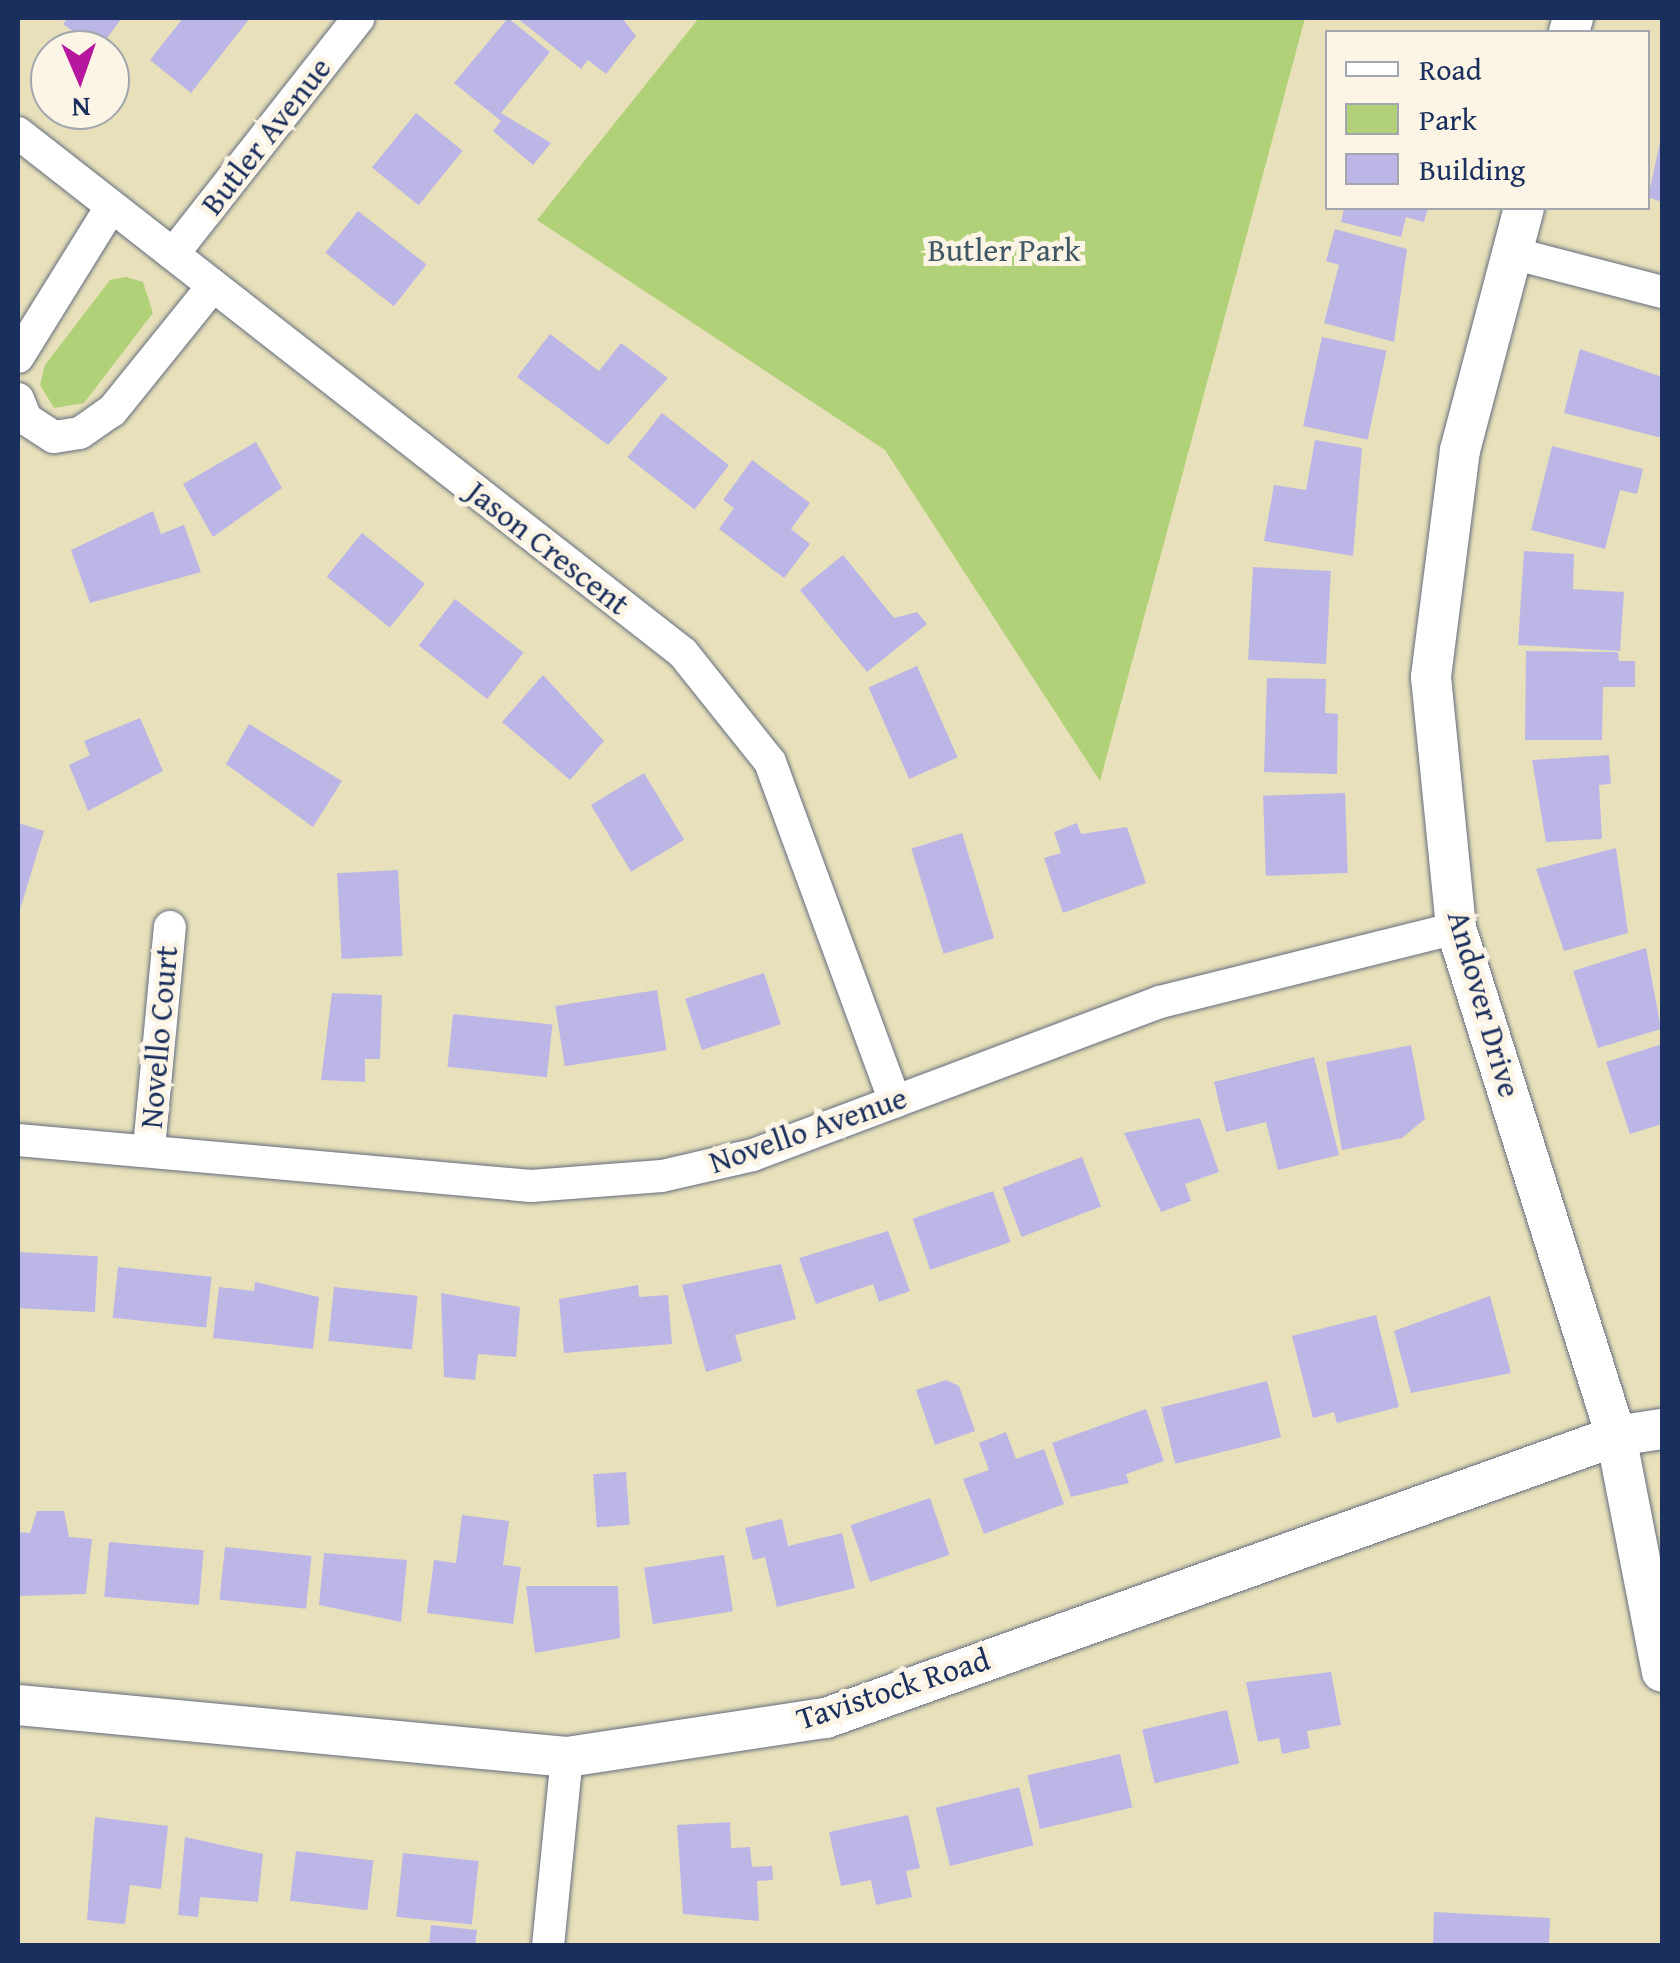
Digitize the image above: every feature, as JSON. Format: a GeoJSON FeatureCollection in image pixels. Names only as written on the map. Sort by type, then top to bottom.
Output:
{"type":"FeatureCollection","features":[{"type":"Feature","properties":{"kind":"street","name":"Butler Avenue"},"geometry":{"type":"LineString","coordinates":[[172,254],[359,18]]}},
{"type":"Feature","properties":{"kind":"street","name":"Jason Crescent"},"geometry":{"type":"LineString","coordinates":[[18,133],[683,653],[770,762],[895,1102]]}},
{"type":"Feature","properties":{"kind":"street"},"geometry":{"type":"LineString","coordinates":[[18,356],[111,206]]}},
{"type":"Feature","properties":{"kind":"street","name":"Andover Drive"},"geometry":{"type":"LineString","coordinates":[[1523,210],[1460,450],[1431,677],[1456,928],[1616,1436],[1662,1672]]}},
{"type":"Feature","properties":{"kind":"street"},"geometry":{"type":"LineString","coordinates":[[1512,253],[1662,292]]}},
{"type":"Feature","properties":{"kind":"street"},"geometry":{"type":"LineString","coordinates":[[18,399],[26,418],[54,437],[80,433],[112,411],[213,286]]}},
{"type":"Feature","properties":{"kind":"street","name":"Novello Court"},"geometry":{"type":"LineString","coordinates":[[149,1148],[170,927]]}},
{"type":"Feature","properties":{"kind":"street","name":"Novello Avenue"},"geometry":{"type":"LineString","coordinates":[[18,1140],[149,1148],[531,1186],[662,1176],[753,1155],[1160,1002],[1456,928]]}},
{"type":"Feature","properties":{"kind":"street","name":"Tavistock Road"},"geometry":{"type":"LineString","coordinates":[[18,1705],[568,1757],[826,1718],[1616,1436],[1662,1429]]}},
{"type":"Feature","properties":{"kind":"street"},"geometry":{"type":"LineString","coordinates":[[548,1946],[568,1757]]}},
{"type":"Feature","properties":{"kind":"green space","name":"Butler Park"},"geometry":{"type":"Polygon","coordinates":[[[699,18],[1305,18],[1100,781],[885,450],[537,220],[699,18]]]}},
{"type":"Feature","properties":{"kind":"green space"},"geometry":{"type":"Polygon","coordinates":[[[126,277],[143,282],[153,313],[84,403],[54,408],[40,385],[45,365],[110,280],[126,277]]]}},
{"type":"Feature","properties":{"kind":"building"},"geometry":{"type":"Polygon","coordinates":[[[68,18],[122,18],[113,30],[71,30],[63,24],[68,18]]]}},
{"type":"Feature","properties":{"kind":"building"},"geometry":{"type":"Polygon","coordinates":[[[183,18],[250,18],[191,93],[150,60],[183,18]]]}},
{"type":"Feature","properties":{"kind":"building"},"geometry":{"type":"Polygon","coordinates":[[[508,18],[550,52],[501,113],[551,143],[533,165],[493,131],[501,121],[454,83],[508,18]]]}},
{"type":"Feature","properties":{"kind":"building"},"geometry":{"type":"Polygon","coordinates":[[[517,18],[622,18],[636,36],[606,74],[588,60],[581,69],[517,18]]]}},
{"type":"Feature","properties":{"kind":"building"},"geometry":{"type":"Polygon","coordinates":[[[416,113],[463,151],[419,205],[372,167],[416,113]]]}},
{"type":"Feature","properties":{"kind":"building"},"geometry":{"type":"Polygon","coordinates":[[[1662,133],[1662,202],[1650,198],[1662,133]]]}},
{"type":"Feature","properties":{"kind":"building"},"geometry":{"type":"Polygon","coordinates":[[[1344,210],[1427,210],[1424,222],[1406,217],[1401,237],[1341,222],[1344,210]]]}},
{"type":"Feature","properties":{"kind":"building"},"geometry":{"type":"Polygon","coordinates":[[[358,211],[427,265],[394,306],[325,253],[358,211]]]}},
{"type":"Feature","properties":{"kind":"building"},"geometry":{"type":"Polygon","coordinates":[[[1335,229],[1407,249],[1394,342],[1324,323],[1339,265],[1326,261],[1335,229]]]}},
{"type":"Feature","properties":{"kind":"building"},"geometry":{"type":"Polygon","coordinates":[[[550,334],[599,371],[621,343],[668,378],[608,445],[517,377],[550,334]]]}},
{"type":"Feature","properties":{"kind":"building"},"geometry":{"type":"Polygon","coordinates":[[[1322,337],[1387,351],[1368,440],[1303,426],[1322,337]]]}},
{"type":"Feature","properties":{"kind":"building"},"geometry":{"type":"Polygon","coordinates":[[[1580,349],[1662,377],[1662,438],[1564,413],[1580,349]]]}},
{"type":"Feature","properties":{"kind":"building"},"geometry":{"type":"Polygon","coordinates":[[[662,413],[729,465],[695,509],[628,457],[662,413]]]}},
{"type":"Feature","properties":{"kind":"building"},"geometry":{"type":"Polygon","coordinates":[[[1315,440],[1362,448],[1353,556],[1264,541],[1274,485],[1306,490],[1315,440]]]}},
{"type":"Feature","properties":{"kind":"building"},"geometry":{"type":"Polygon","coordinates":[[[256,442],[282,488],[213,537],[183,484],[256,442]]]}},
{"type":"Feature","properties":{"kind":"building"},"geometry":{"type":"Polygon","coordinates":[[[1552,446],[1643,469],[1637,494],[1620,490],[1605,549],[1531,530],[1552,446]]]}},
{"type":"Feature","properties":{"kind":"building"},"geometry":{"type":"Polygon","coordinates":[[[752,460],[810,503],[791,529],[810,544],[784,578],[719,529],[734,508],[723,500],[752,460]]]}},
{"type":"Feature","properties":{"kind":"building"},"geometry":{"type":"Polygon","coordinates":[[[153,511],[161,534],[184,525],[201,572],[90,603],[71,550],[153,511]]]}},
{"type":"Feature","properties":{"kind":"building"},"geometry":{"type":"Polygon","coordinates":[[[362,533],[425,584],[390,627],[327,577],[362,533]]]}},
{"type":"Feature","properties":{"kind":"building"},"geometry":{"type":"Polygon","coordinates":[[[1524,551],[1574,554],[1573,589],[1624,592],[1620,651],[1518,645],[1524,551]]]}},
{"type":"Feature","properties":{"kind":"building"},"geometry":{"type":"Polygon","coordinates":[[[843,555],[894,618],[917,612],[927,624],[867,672],[800,590],[843,555]]]}},
{"type":"Feature","properties":{"kind":"building"},"geometry":{"type":"Polygon","coordinates":[[[1253,567],[1331,571],[1326,664],[1248,660],[1253,567]]]}},
{"type":"Feature","properties":{"kind":"building"},"geometry":{"type":"Polygon","coordinates":[[[455,599],[524,653],[487,699],[419,645],[455,599]]]}},
{"type":"Feature","properties":{"kind":"building"},"geometry":{"type":"Polygon","coordinates":[[[1526,651],[1618,652],[1619,661],[1635,661],[1635,687],[1603,687],[1602,740],[1525,740],[1526,651]]]}},
{"type":"Feature","properties":{"kind":"building"},"geometry":{"type":"Polygon","coordinates":[[[917,666],[958,757],[909,779],[869,688],[917,666]]]}},
{"type":"Feature","properties":{"kind":"building"},"geometry":{"type":"Polygon","coordinates":[[[543,675],[604,741],[570,780],[502,722],[543,675]]]}},
{"type":"Feature","properties":{"kind":"building"},"geometry":{"type":"Polygon","coordinates":[[[1267,678],[1326,679],[1325,713],[1338,714],[1337,774],[1264,772],[1267,678]]]}},
{"type":"Feature","properties":{"kind":"building"},"geometry":{"type":"Polygon","coordinates":[[[140,718],[163,771],[88,811],[69,765],[90,755],[84,741],[140,718]]]}},
{"type":"Feature","properties":{"kind":"building"},"geometry":{"type":"Polygon","coordinates":[[[249,724],[342,781],[313,827],[226,764],[249,724]]]}},
{"type":"Feature","properties":{"kind":"building"},"geometry":{"type":"Polygon","coordinates":[[[1609,755],[1611,784],[1599,785],[1602,839],[1546,842],[1532,760],[1609,755]]]}},
{"type":"Feature","properties":{"kind":"building"},"geometry":{"type":"Polygon","coordinates":[[[644,773],[684,840],[631,872],[591,805],[644,773]]]}},
{"type":"Feature","properties":{"kind":"building"},"geometry":{"type":"Polygon","coordinates":[[[1345,793],[1348,873],[1266,876],[1263,796],[1345,793]]]}},
{"type":"Feature","properties":{"kind":"building"},"geometry":{"type":"Polygon","coordinates":[[[18,823],[44,831],[18,916],[18,823]]]}},
{"type":"Feature","properties":{"kind":"building"},"geometry":{"type":"Polygon","coordinates":[[[1077,823],[1081,834],[1127,827],[1146,883],[1063,913],[1044,858],[1061,853],[1054,832],[1077,823]]]}},
{"type":"Feature","properties":{"kind":"building"},"geometry":{"type":"Polygon","coordinates":[[[962,833],[994,938],[943,954],[911,848],[962,833]]]}},
{"type":"Feature","properties":{"kind":"building"},"geometry":{"type":"Polygon","coordinates":[[[1616,848],[1628,933],[1564,951],[1536,869],[1616,848]]]}},
{"type":"Feature","properties":{"kind":"building"},"geometry":{"type":"Polygon","coordinates":[[[398,870],[403,956],[342,959],[337,873],[398,870]]]}},
{"type":"Feature","properties":{"kind":"building"},"geometry":{"type":"Polygon","coordinates":[[[1646,948],[1661,1029],[1598,1048],[1573,971],[1646,948]]]}},
{"type":"Feature","properties":{"kind":"building"},"geometry":{"type":"Polygon","coordinates":[[[764,973],[781,1024],[702,1050],[685,999],[764,973]]]}},
{"type":"Feature","properties":{"kind":"building"},"geometry":{"type":"Polygon","coordinates":[[[657,990],[667,1050],[565,1066],[555,1006],[657,990]]]}},
{"type":"Feature","properties":{"kind":"building"},"geometry":{"type":"Polygon","coordinates":[[[332,993],[382,995],[380,1059],[365,1059],[365,1082],[321,1080],[332,993]]]}},
{"type":"Feature","properties":{"kind":"building"},"geometry":{"type":"Polygon","coordinates":[[[453,1014],[552,1024],[547,1077],[447,1067],[453,1014]]]}},
{"type":"Feature","properties":{"kind":"building"},"geometry":{"type":"Polygon","coordinates":[[[1662,1044],[1662,1124],[1630,1134],[1606,1062],[1662,1044]]]}},
{"type":"Feature","properties":{"kind":"building"},"geometry":{"type":"Polygon","coordinates":[[[1411,1045],[1425,1119],[1402,1138],[1342,1150],[1326,1062],[1411,1045]]]}},
{"type":"Feature","properties":{"kind":"building"},"geometry":{"type":"Polygon","coordinates":[[[1314,1057],[1339,1155],[1278,1170],[1266,1122],[1226,1132],[1214,1082],[1314,1057]]]}},
{"type":"Feature","properties":{"kind":"building"},"geometry":{"type":"Polygon","coordinates":[[[1200,1118],[1219,1172],[1185,1184],[1191,1201],[1161,1212],[1124,1133],[1200,1118]]]}},
{"type":"Feature","properties":{"kind":"building"},"geometry":{"type":"Polygon","coordinates":[[[1082,1157],[1101,1206],[1022,1237],[1003,1187],[1082,1157]]]}},
{"type":"Feature","properties":{"kind":"building"},"geometry":{"type":"Polygon","coordinates":[[[993,1191],[1011,1242],[930,1270],[913,1219],[993,1191]]]}},
{"type":"Feature","properties":{"kind":"building"},"geometry":{"type":"Polygon","coordinates":[[[888,1231],[910,1291],[879,1302],[873,1284],[816,1304],[799,1258],[888,1231]]]}},
{"type":"Feature","properties":{"kind":"building"},"geometry":{"type":"Polygon","coordinates":[[[18,1252],[98,1256],[95,1312],[18,1308],[18,1252]]]}},
{"type":"Feature","properties":{"kind":"building"},"geometry":{"type":"Polygon","coordinates":[[[781,1264],[796,1319],[735,1335],[742,1361],[706,1372],[682,1285],[781,1264]]]}},
{"type":"Feature","properties":{"kind":"building"},"geometry":{"type":"Polygon","coordinates":[[[118,1267],[211,1277],[206,1328],[113,1318],[118,1267]]]}},
{"type":"Feature","properties":{"kind":"building"},"geometry":{"type":"Polygon","coordinates":[[[255,1282],[319,1297],[313,1349],[213,1338],[219,1287],[254,1291],[255,1282]]]}},
{"type":"Feature","properties":{"kind":"building"},"geometry":{"type":"Polygon","coordinates":[[[638,1285],[639,1297],[668,1295],[672,1344],[564,1353],[559,1299],[638,1285]]]}},
{"type":"Feature","properties":{"kind":"building"},"geometry":{"type":"Polygon","coordinates":[[[334,1287],[418,1296],[412,1349],[328,1341],[334,1287]]]}},
{"type":"Feature","properties":{"kind":"building"},"geometry":{"type":"Polygon","coordinates":[[[441,1293],[520,1307],[516,1357],[478,1354],[475,1380],[444,1377],[441,1293]]]}},
{"type":"Feature","properties":{"kind":"building"},"geometry":{"type":"Polygon","coordinates":[[[1490,1296],[1511,1373],[1411,1393],[1394,1331],[1490,1296]]]}},
{"type":"Feature","properties":{"kind":"building"},"geometry":{"type":"Polygon","coordinates":[[[1376,1315],[1399,1407],[1337,1423],[1334,1412],[1313,1418],[1292,1336],[1376,1315]]]}},
{"type":"Feature","properties":{"kind":"building"},"geometry":{"type":"Polygon","coordinates":[[[946,1380],[959,1386],[975,1431],[935,1445],[916,1390],[946,1380]]]}},
{"type":"Feature","properties":{"kind":"building"},"geometry":{"type":"Polygon","coordinates":[[[1267,1381],[1281,1437],[1175,1464],[1161,1407],[1267,1381]]]}},
{"type":"Feature","properties":{"kind":"building"},"geometry":{"type":"Polygon","coordinates":[[[1146,1409],[1164,1461],[1126,1474],[1129,1483],[1071,1497],[1052,1443],[1146,1409]]]}},
{"type":"Feature","properties":{"kind":"building"},"geometry":{"type":"Polygon","coordinates":[[[1006,1432],[1016,1459],[1044,1449],[1064,1504],[984,1534],[963,1479],[989,1470],[979,1443],[1006,1432]]]}},
{"type":"Feature","properties":{"kind":"building"},"geometry":{"type":"Polygon","coordinates":[[[626,1472],[630,1525],[597,1527],[593,1474],[626,1472]]]}},
{"type":"Feature","properties":{"kind":"building"},"geometry":{"type":"Polygon","coordinates":[[[930,1498],[950,1555],[870,1582],[851,1525],[930,1498]]]}},
{"type":"Feature","properties":{"kind":"building"},"geometry":{"type":"Polygon","coordinates":[[[37,1511],[64,1511],[69,1537],[92,1539],[86,1594],[18,1596],[18,1532],[30,1533],[37,1511]]]}},
{"type":"Feature","properties":{"kind":"building"},"geometry":{"type":"Polygon","coordinates":[[[462,1515],[509,1521],[503,1565],[521,1567],[513,1624],[427,1613],[434,1560],[456,1563],[462,1515]]]}},
{"type":"Feature","properties":{"kind":"building"},"geometry":{"type":"Polygon","coordinates":[[[782,1519],[788,1546],[842,1533],[855,1588],[777,1607],[765,1557],[753,1560],[745,1528],[782,1519]]]}},
{"type":"Feature","properties":{"kind":"building"},"geometry":{"type":"Polygon","coordinates":[[[109,1542],[204,1550],[199,1605],[104,1597],[109,1542]]]}},
{"type":"Feature","properties":{"kind":"building"},"geometry":{"type":"Polygon","coordinates":[[[225,1547],[312,1556],[306,1609],[219,1600],[225,1547]]]}},
{"type":"Feature","properties":{"kind":"building"},"geometry":{"type":"Polygon","coordinates":[[[324,1553],[407,1560],[401,1622],[319,1605],[324,1553]]]}},
{"type":"Feature","properties":{"kind":"building"},"geometry":{"type":"Polygon","coordinates":[[[724,1555],[733,1611],[653,1624],[644,1568],[724,1555]]]}},
{"type":"Feature","properties":{"kind":"building"},"geometry":{"type":"Polygon","coordinates":[[[526,1586],[618,1586],[620,1638],[535,1653],[526,1586]]]}},
{"type":"Feature","properties":{"kind":"building"},"geometry":{"type":"Polygon","coordinates":[[[1331,1672],[1341,1725],[1307,1731],[1310,1748],[1282,1754],[1279,1738],[1258,1742],[1246,1682],[1331,1672]]]}},
{"type":"Feature","properties":{"kind":"building"},"geometry":{"type":"Polygon","coordinates":[[[1227,1710],[1239,1764],[1155,1783],[1142,1730],[1227,1710]]]}},
{"type":"Feature","properties":{"kind":"building"},"geometry":{"type":"Polygon","coordinates":[[[1120,1754],[1132,1808],[1040,1829],[1027,1775],[1120,1754]]]}},
{"type":"Feature","properties":{"kind":"building"},"geometry":{"type":"Polygon","coordinates":[[[1019,1787],[1034,1845],[950,1866],[936,1808],[1019,1787]]]}},
{"type":"Feature","properties":{"kind":"building"},"geometry":{"type":"Polygon","coordinates":[[[908,1815],[920,1868],[906,1871],[912,1897],[876,1905],[871,1880],[841,1886],[829,1832],[908,1815]]]}},
{"type":"Feature","properties":{"kind":"building"},"geometry":{"type":"Polygon","coordinates":[[[95,1817],[168,1826],[161,1889],[130,1885],[125,1924],[87,1920],[95,1817]]]}},
{"type":"Feature","properties":{"kind":"building"},"geometry":{"type":"Polygon","coordinates":[[[730,1822],[731,1848],[750,1847],[752,1867],[772,1866],[773,1880],[757,1881],[759,1921],[683,1914],[677,1825],[730,1822]]]}},
{"type":"Feature","properties":{"kind":"building"},"geometry":{"type":"Polygon","coordinates":[[[185,1837],[263,1854],[258,1902],[200,1897],[198,1917],[178,1915],[185,1837]]]}},
{"type":"Feature","properties":{"kind":"building"},"geometry":{"type":"Polygon","coordinates":[[[296,1851],[373,1861],[367,1910],[290,1901],[296,1851]]]}},
{"type":"Feature","properties":{"kind":"building"},"geometry":{"type":"Polygon","coordinates":[[[403,1853],[479,1861],[472,1925],[396,1917],[403,1853]]]}},
{"type":"Feature","properties":{"kind":"building"},"geometry":{"type":"Polygon","coordinates":[[[1434,1912],[1550,1918],[1549,1946],[1433,1946],[1434,1912]]]}},
{"type":"Feature","properties":{"kind":"building"},"geometry":{"type":"Polygon","coordinates":[[[431,1925],[477,1930],[475,1946],[429,1946],[431,1925]]]}}]}
